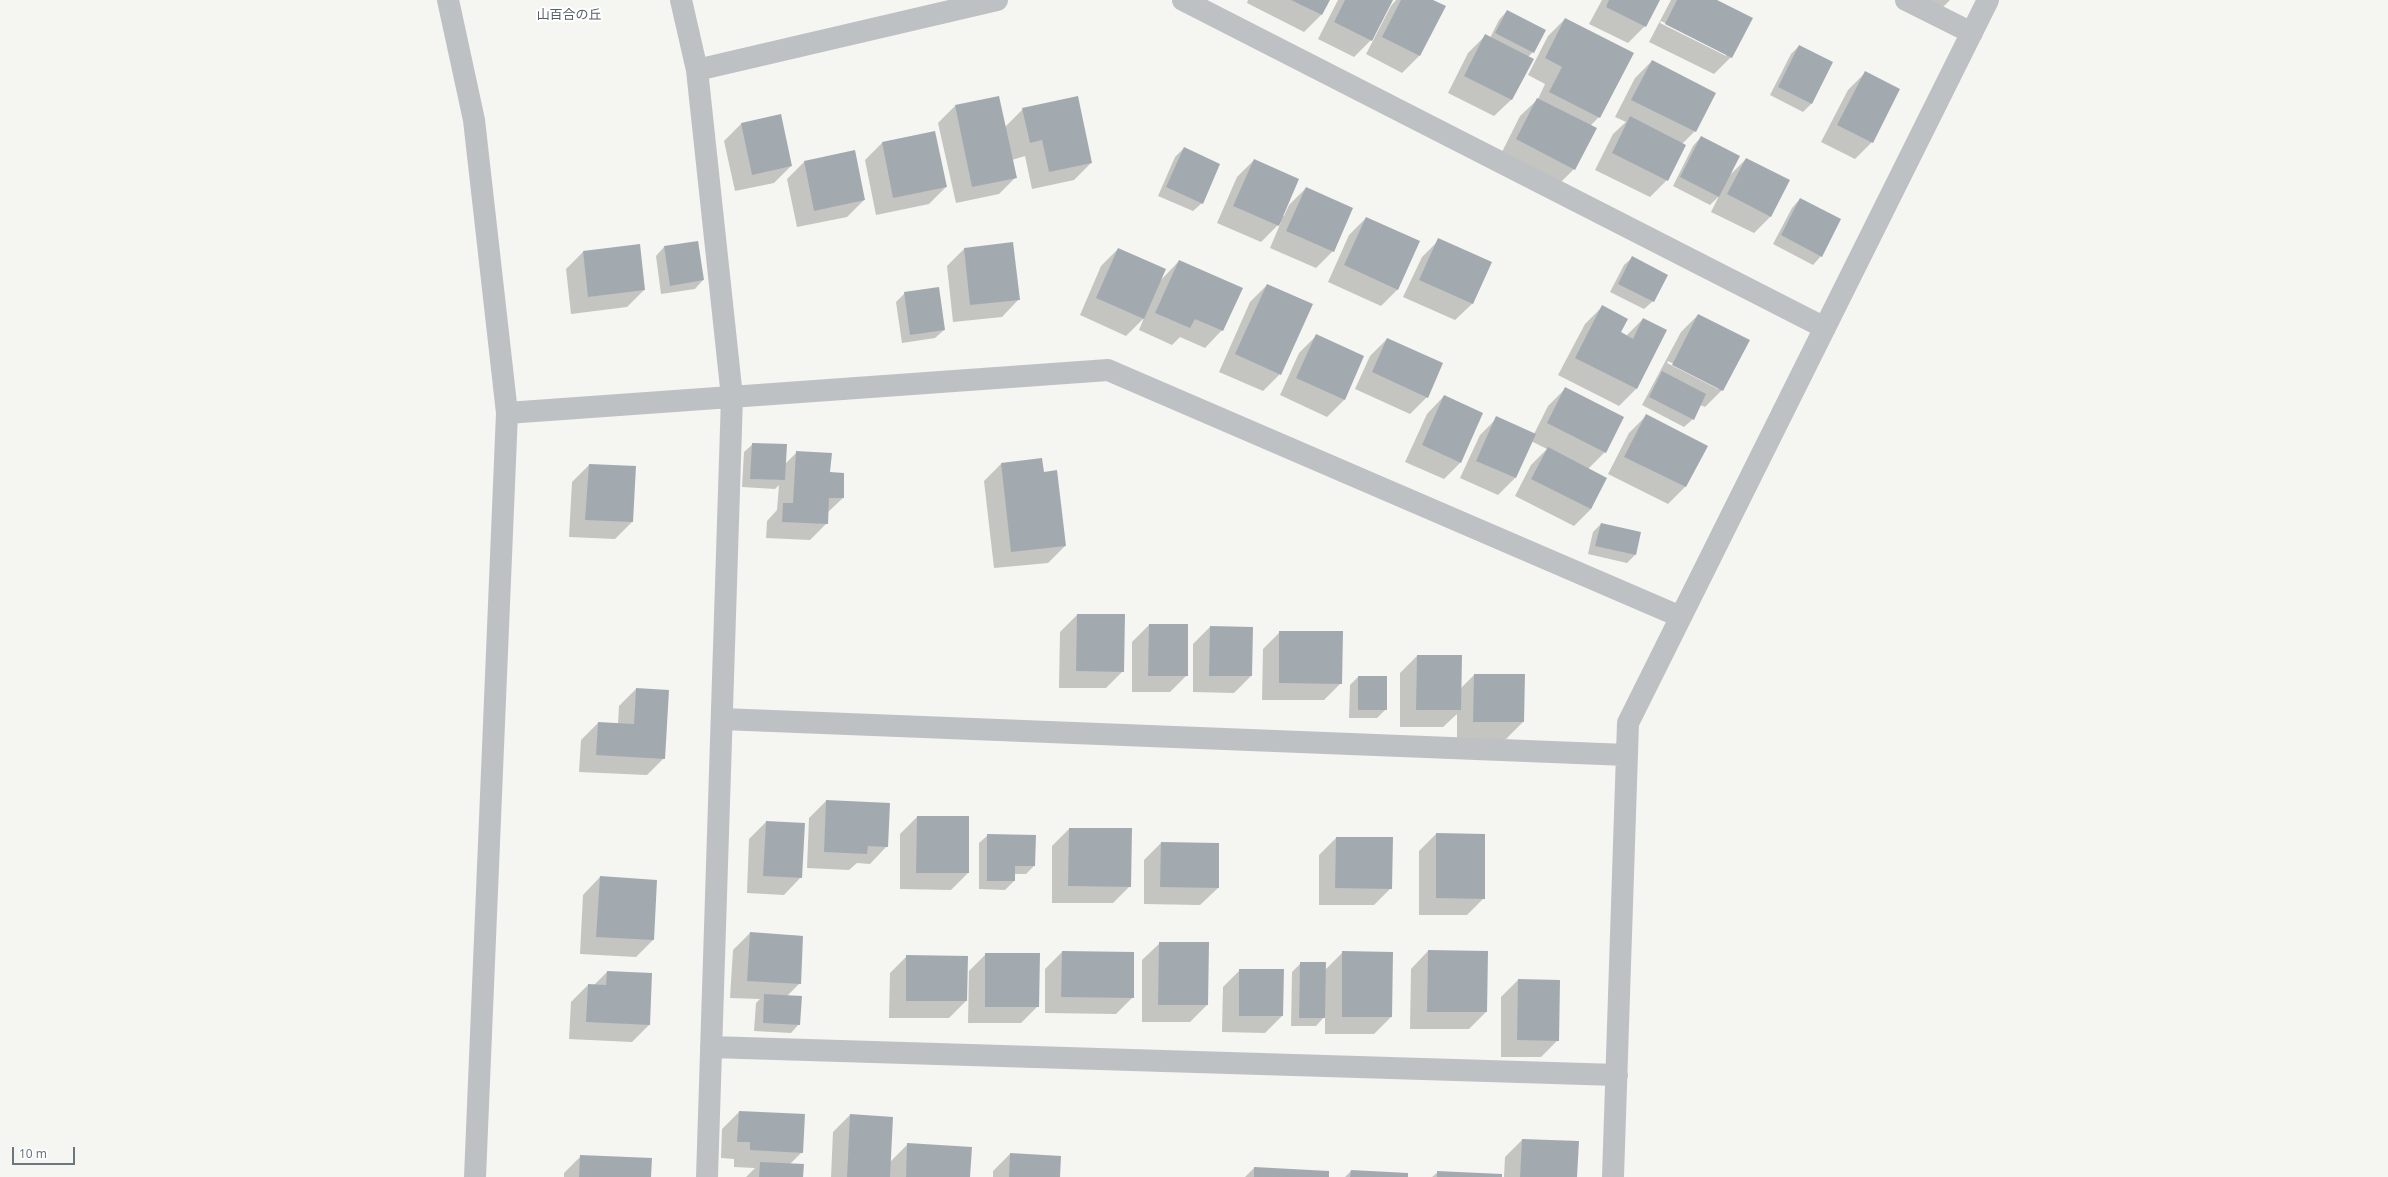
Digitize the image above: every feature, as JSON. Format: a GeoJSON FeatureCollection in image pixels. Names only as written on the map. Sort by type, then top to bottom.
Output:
{"type":"FeatureCollection","features":[{"type":"Feature","properties":{"kind":"street"},"geometry":{"type":"LineString","coordinates":[[448,0],[474,120],[507,413],[476,1177]]}},
{"type":"Feature","properties":{"kind":"street"},"geometry":{"type":"LineString","coordinates":[[682,0],[697,70],[732,397],[707,1177]]}},
{"type":"Feature","properties":{"kind":"street"},"geometry":{"type":"LineString","coordinates":[[697,70],[997,0]]}},
{"type":"Feature","properties":{"kind":"street"},"geometry":{"type":"LineString","coordinates":[[1183,0],[1825,328]]}},
{"type":"Feature","properties":{"kind":"street"},"geometry":{"type":"LineString","coordinates":[[1906,0],[1972,33]]}},
{"type":"Feature","properties":{"kind":"street"},"geometry":{"type":"LineString","coordinates":[[1614,1177],[1628,723],[1988,0]]}},
{"type":"Feature","properties":{"kind":"street"},"geometry":{"type":"LineString","coordinates":[[507,413],[1108,370],[1682,617]]}},
{"type":"Feature","properties":{"kind":"street"},"geometry":{"type":"LineString","coordinates":[[722,719],[1627,755]]}},
{"type":"Feature","properties":{"kind":"street"},"geometry":{"type":"LineString","coordinates":[[711,1047],[1617,1075]]}},
{"type":"Feature","properties":{"kind":"building"},"geometry":{"type":"Polygon","coordinates":[[[1291,0],[1330,0],[1322,15],[1291,0]]]}},
{"type":"Feature","properties":{"kind":"building"},"geometry":{"type":"Polygon","coordinates":[[[1345,0],[1393,0],[1372,41],[1334,22],[1345,0]]]}},
{"type":"Feature","properties":{"kind":"building"},"geometry":{"type":"Polygon","coordinates":[[[1401,0],[1433,0],[1446,6],[1420,56],[1382,37],[1401,0]]]}},
{"type":"Feature","properties":{"kind":"building"},"geometry":{"type":"Polygon","coordinates":[[[1609,0],[1660,0],[1646,27],[1606,7],[1609,0]]]}},
{"type":"Feature","properties":{"kind":"building"},"geometry":{"type":"Polygon","coordinates":[[[1677,0],[1717,0],[1753,18],[1732,58],[1665,24],[1677,0]]]}},
{"type":"Feature","properties":{"kind":"building"},"geometry":{"type":"Polygon","coordinates":[[[1507,10],[1546,30],[1534,53],[1495,33],[1507,10]]]}},
{"type":"Feature","properties":{"kind":"building"},"geometry":{"type":"Polygon","coordinates":[[[1565,18],[1634,53],[1600,118],[1549,92],[1562,67],[1545,58],[1565,18]]]}},
{"type":"Feature","properties":{"kind":"building"},"geometry":{"type":"Polygon","coordinates":[[[1485,34],[1534,59],[1512,100],[1464,76],[1485,34]]]}},
{"type":"Feature","properties":{"kind":"building"},"geometry":{"type":"Polygon","coordinates":[[[1799,45],[1833,62],[1812,104],[1778,87],[1799,45]]]}},
{"type":"Feature","properties":{"kind":"building"},"geometry":{"type":"Polygon","coordinates":[[[1652,60],[1716,93],[1696,132],[1631,100],[1652,60]]]}},
{"type":"Feature","properties":{"kind":"building"},"geometry":{"type":"Polygon","coordinates":[[[1865,71],[1900,89],[1873,143],[1837,125],[1865,71]]]}},
{"type":"Feature","properties":{"kind":"building"},"geometry":{"type":"Polygon","coordinates":[[[999,96],[1017,178],[972,187],[955,105],[999,96]]]}},
{"type":"Feature","properties":{"kind":"building"},"geometry":{"type":"Polygon","coordinates":[[[1078,96],[1092,163],[1049,172],[1042,140],[1030,143],[1022,108],[1078,96]]]}},
{"type":"Feature","properties":{"kind":"building"},"geometry":{"type":"Polygon","coordinates":[[[1537,98],[1597,128],[1575,170],[1516,139],[1537,98]]]}},
{"type":"Feature","properties":{"kind":"building"},"geometry":{"type":"Polygon","coordinates":[[[781,114],[792,166],[752,175],[741,123],[781,114]]]}},
{"type":"Feature","properties":{"kind":"building"},"geometry":{"type":"Polygon","coordinates":[[[1630,116],[1686,145],[1668,181],[1612,153],[1630,116]]]}},
{"type":"Feature","properties":{"kind":"building"},"geometry":{"type":"Polygon","coordinates":[[[935,131],[947,187],[893,198],[882,142],[935,131]]]}},
{"type":"Feature","properties":{"kind":"building"},"geometry":{"type":"Polygon","coordinates":[[[1701,136],[1740,156],[1719,197],[1680,177],[1701,136]]]}},
{"type":"Feature","properties":{"kind":"building"},"geometry":{"type":"Polygon","coordinates":[[[1184,147],[1220,164],[1203,204],[1166,187],[1184,147]]]}},
{"type":"Feature","properties":{"kind":"building"},"geometry":{"type":"Polygon","coordinates":[[[855,150],[865,200],[814,211],[804,161],[855,150]]]}},
{"type":"Feature","properties":{"kind":"building"},"geometry":{"type":"Polygon","coordinates":[[[1746,158],[1790,180],[1771,217],[1727,194],[1746,158]]]}},
{"type":"Feature","properties":{"kind":"building"},"geometry":{"type":"Polygon","coordinates":[[[1254,159],[1299,179],[1279,226],[1233,206],[1254,159]]]}},
{"type":"Feature","properties":{"kind":"building"},"geometry":{"type":"Polygon","coordinates":[[[1306,187],[1353,208],[1334,252],[1286,231],[1306,187]]]}},
{"type":"Feature","properties":{"kind":"building"},"geometry":{"type":"Polygon","coordinates":[[[1800,198],[1841,219],[1822,257],[1781,235],[1800,198]]]}},
{"type":"Feature","properties":{"kind":"building"},"geometry":{"type":"Polygon","coordinates":[[[1366,217],[1420,241],[1398,290],[1344,265],[1366,217]]]}},
{"type":"Feature","properties":{"kind":"building"},"geometry":{"type":"Polygon","coordinates":[[[1438,238],[1492,262],[1473,304],[1419,280],[1438,238]]]}},
{"type":"Feature","properties":{"kind":"building"},"geometry":{"type":"Polygon","coordinates":[[[698,241],[704,280],[670,286],[664,246],[698,241]]]}},
{"type":"Feature","properties":{"kind":"building"},"geometry":{"type":"Polygon","coordinates":[[[1013,242],[1020,300],[970,305],[964,248],[1013,242]]]}},
{"type":"Feature","properties":{"kind":"building"},"geometry":{"type":"Polygon","coordinates":[[[640,244],[645,290],[588,297],[583,251],[640,244]]]}},
{"type":"Feature","properties":{"kind":"building"},"geometry":{"type":"Polygon","coordinates":[[[1118,248],[1166,269],[1144,319],[1096,298],[1118,248]]]}},
{"type":"Feature","properties":{"kind":"building"},"geometry":{"type":"Polygon","coordinates":[[[1632,256],[1668,275],[1654,302],[1618,284],[1632,256]]]}},
{"type":"Feature","properties":{"kind":"building"},"geometry":{"type":"Polygon","coordinates":[[[1179,260],[1243,288],[1223,331],[1195,319],[1190,328],[1155,313],[1179,260]]]}},
{"type":"Feature","properties":{"kind":"building"},"geometry":{"type":"Polygon","coordinates":[[[1267,284],[1313,304],[1281,375],[1235,354],[1267,284]]]}},
{"type":"Feature","properties":{"kind":"building"},"geometry":{"type":"Polygon","coordinates":[[[939,287],[945,330],[910,335],[904,292],[939,287]]]}},
{"type":"Feature","properties":{"kind":"building"},"geometry":{"type":"Polygon","coordinates":[[[1602,305],[1628,319],[1621,332],[1633,339],[1643,318],[1667,330],[1637,389],[1575,358],[1602,305]]]}},
{"type":"Feature","properties":{"kind":"building"},"geometry":{"type":"Polygon","coordinates":[[[1698,314],[1750,340],[1723,391],[1672,365],[1698,314]]]}},
{"type":"Feature","properties":{"kind":"building"},"geometry":{"type":"Polygon","coordinates":[[[1316,334],[1364,356],[1345,400],[1296,378],[1316,334]]]}},
{"type":"Feature","properties":{"kind":"building"},"geometry":{"type":"Polygon","coordinates":[[[1387,338],[1443,363],[1428,398],[1372,372],[1387,338]]]}},
{"type":"Feature","properties":{"kind":"building"},"geometry":{"type":"Polygon","coordinates":[[[1662,371],[1706,394],[1694,420],[1649,397],[1662,371]]]}},
{"type":"Feature","properties":{"kind":"building"},"geometry":{"type":"Polygon","coordinates":[[[1565,387],[1624,417],[1606,453],[1547,423],[1565,387]]]}},
{"type":"Feature","properties":{"kind":"building"},"geometry":{"type":"Polygon","coordinates":[[[1444,395],[1483,413],[1461,463],[1422,445],[1444,395]]]}},
{"type":"Feature","properties":{"kind":"building"},"geometry":{"type":"Polygon","coordinates":[[[1646,414],[1708,446],[1686,487],[1624,457],[1646,414]]]}},
{"type":"Feature","properties":{"kind":"building"},"geometry":{"type":"Polygon","coordinates":[[[1496,416],[1536,434],[1516,478],[1476,461],[1496,416]]]}},
{"type":"Feature","properties":{"kind":"building"},"geometry":{"type":"Polygon","coordinates":[[[752,443],[787,444],[785,480],[750,479],[752,443]]]}},
{"type":"Feature","properties":{"kind":"building"},"geometry":{"type":"Polygon","coordinates":[[[1548,447],[1607,478],[1591,509],[1531,479],[1548,447]]]}},
{"type":"Feature","properties":{"kind":"building"},"geometry":{"type":"Polygon","coordinates":[[[796,451],[832,453],[830,472],[844,473],[844,498],[829,498],[828,524],[782,522],[783,503],[793,503],[796,451]]]}},
{"type":"Feature","properties":{"kind":"building"},"geometry":{"type":"Polygon","coordinates":[[[1042,458],[1044,472],[1057,470],[1066,546],[1011,552],[1001,463],[1042,458]]]}},
{"type":"Feature","properties":{"kind":"building"},"geometry":{"type":"Polygon","coordinates":[[[589,464],[636,466],[633,522],[585,520],[589,464]]]}},
{"type":"Feature","properties":{"kind":"building"},"geometry":{"type":"Polygon","coordinates":[[[1601,523],[1641,532],[1636,555],[1595,546],[1601,523]]]}},
{"type":"Feature","properties":{"kind":"building"},"geometry":{"type":"Polygon","coordinates":[[[1077,614],[1125,614],[1124,672],[1076,671],[1077,614]]]}},
{"type":"Feature","properties":{"kind":"building"},"geometry":{"type":"Polygon","coordinates":[[[1149,624],[1188,624],[1188,676],[1148,676],[1149,624]]]}},
{"type":"Feature","properties":{"kind":"building"},"geometry":{"type":"Polygon","coordinates":[[[1210,626],[1253,627],[1252,676],[1209,676],[1210,626]]]}},
{"type":"Feature","properties":{"kind":"building"},"geometry":{"type":"Polygon","coordinates":[[[1279,631],[1343,631],[1342,684],[1279,683],[1279,631]]]}},
{"type":"Feature","properties":{"kind":"building"},"geometry":{"type":"Polygon","coordinates":[[[1417,655],[1462,655],[1461,710],[1416,710],[1417,655]]]}},
{"type":"Feature","properties":{"kind":"building"},"geometry":{"type":"Polygon","coordinates":[[[1474,674],[1525,674],[1524,722],[1473,722],[1474,674]]]}},
{"type":"Feature","properties":{"kind":"building"},"geometry":{"type":"Polygon","coordinates":[[[1358,676],[1387,676],[1387,710],[1358,710],[1358,676]]]}},
{"type":"Feature","properties":{"kind":"building"},"geometry":{"type":"Polygon","coordinates":[[[636,688],[669,690],[665,759],[596,755],[598,722],[634,724],[636,688]]]}},
{"type":"Feature","properties":{"kind":"building"},"geometry":{"type":"Polygon","coordinates":[[[826,800],[890,803],[888,847],[868,846],[867,854],[824,852],[826,800]]]}},
{"type":"Feature","properties":{"kind":"building"},"geometry":{"type":"Polygon","coordinates":[[[917,816],[969,816],[969,873],[916,873],[917,816]]]}},
{"type":"Feature","properties":{"kind":"building"},"geometry":{"type":"Polygon","coordinates":[[[766,821],[805,823],[802,878],[763,876],[766,821]]]}},
{"type":"Feature","properties":{"kind":"building"},"geometry":{"type":"Polygon","coordinates":[[[1069,828],[1132,828],[1131,887],[1068,886],[1069,828]]]}},
{"type":"Feature","properties":{"kind":"building"},"geometry":{"type":"Polygon","coordinates":[[[1436,833],[1485,834],[1485,899],[1436,898],[1436,833]]]}},
{"type":"Feature","properties":{"kind":"building"},"geometry":{"type":"Polygon","coordinates":[[[987,834],[1036,835],[1035,866],[1015,866],[1015,881],[987,881],[987,834]]]}},
{"type":"Feature","properties":{"kind":"building"},"geometry":{"type":"Polygon","coordinates":[[[1336,837],[1393,837],[1392,889],[1335,888],[1336,837]]]}},
{"type":"Feature","properties":{"kind":"building"},"geometry":{"type":"Polygon","coordinates":[[[1161,842],[1219,843],[1219,888],[1160,887],[1161,842]]]}},
{"type":"Feature","properties":{"kind":"building"},"geometry":{"type":"Polygon","coordinates":[[[600,876],[657,880],[654,940],[596,937],[600,876]]]}},
{"type":"Feature","properties":{"kind":"building"},"geometry":{"type":"Polygon","coordinates":[[[750,932],[803,936],[801,984],[747,981],[750,932]]]}},
{"type":"Feature","properties":{"kind":"building"},"geometry":{"type":"Polygon","coordinates":[[[1159,942],[1209,942],[1208,1005],[1158,1005],[1159,942]]]}},
{"type":"Feature","properties":{"kind":"building"},"geometry":{"type":"Polygon","coordinates":[[[1428,950],[1488,951],[1487,1012],[1427,1012],[1428,950]]]}},
{"type":"Feature","properties":{"kind":"building"},"geometry":{"type":"Polygon","coordinates":[[[1062,951],[1134,952],[1134,998],[1061,997],[1062,951]]]}},
{"type":"Feature","properties":{"kind":"building"},"geometry":{"type":"Polygon","coordinates":[[[1342,951],[1393,952],[1392,1017],[1342,1017],[1342,951]]]}},
{"type":"Feature","properties":{"kind":"building"},"geometry":{"type":"Polygon","coordinates":[[[985,953],[1040,953],[1039,1007],[985,1007],[985,953]]]}},
{"type":"Feature","properties":{"kind":"building"},"geometry":{"type":"Polygon","coordinates":[[[906,955],[968,956],[967,1001],[906,1001],[906,955]]]}},
{"type":"Feature","properties":{"kind":"building"},"geometry":{"type":"Polygon","coordinates":[[[1300,962],[1326,962],[1325,1018],[1299,1018],[1300,962]]]}},
{"type":"Feature","properties":{"kind":"building"},"geometry":{"type":"Polygon","coordinates":[[[1239,969],[1284,969],[1283,1016],[1239,1016],[1239,969]]]}},
{"type":"Feature","properties":{"kind":"building"},"geometry":{"type":"Polygon","coordinates":[[[607,971],[652,973],[650,1025],[586,1022],[588,984],[606,985],[607,971]]]}},
{"type":"Feature","properties":{"kind":"building"},"geometry":{"type":"Polygon","coordinates":[[[1518,979],[1560,980],[1559,1041],[1517,1040],[1518,979]]]}},
{"type":"Feature","properties":{"kind":"building"},"geometry":{"type":"Polygon","coordinates":[[[764,994],[802,996],[800,1025],[763,1023],[764,994]]]}},
{"type":"Feature","properties":{"kind":"building"},"geometry":{"type":"Polygon","coordinates":[[[739,1111],[805,1114],[803,1153],[750,1150],[750,1142],[737,1142],[739,1111]]]}},
{"type":"Feature","properties":{"kind":"building"},"geometry":{"type":"Polygon","coordinates":[[[850,1114],[893,1117],[890,1177],[847,1177],[850,1114]]]}},
{"type":"Feature","properties":{"kind":"building"},"geometry":{"type":"Polygon","coordinates":[[[1522,1139],[1579,1141],[1577,1177],[1520,1177],[1522,1139]]]}},
{"type":"Feature","properties":{"kind":"building"},"geometry":{"type":"Polygon","coordinates":[[[907,1143],[972,1147],[970,1177],[906,1177],[907,1143]]]}},
{"type":"Feature","properties":{"kind":"building"},"geometry":{"type":"Polygon","coordinates":[[[1010,1153],[1061,1156],[1060,1177],[1009,1177],[1010,1153]]]}},
{"type":"Feature","properties":{"kind":"building"},"geometry":{"type":"Polygon","coordinates":[[[580,1155],[652,1158],[651,1177],[579,1177],[580,1155]]]}},
{"type":"Feature","properties":{"kind":"building"},"geometry":{"type":"Polygon","coordinates":[[[760,1162],[804,1164],[803,1177],[759,1177],[760,1162]]]}},
{"type":"Feature","properties":{"kind":"building"},"geometry":{"type":"Polygon","coordinates":[[[1254,1167],[1329,1171],[1329,1177],[1254,1177],[1254,1167]]]}},
{"type":"Feature","properties":{"kind":"building"},"geometry":{"type":"Polygon","coordinates":[[[1351,1170],[1408,1173],[1408,1177],[1350,1177],[1351,1170]]]}},
{"type":"Feature","properties":{"kind":"building"},"geometry":{"type":"Polygon","coordinates":[[[1437,1171],[1502,1174],[1502,1177],[1437,1177],[1437,1171]]]}},
{"type":"Feature","properties":{"kind":"district","name":"山百合の丘"},"geometry":{"type":"Point","coordinates":[569,15]}}]}
